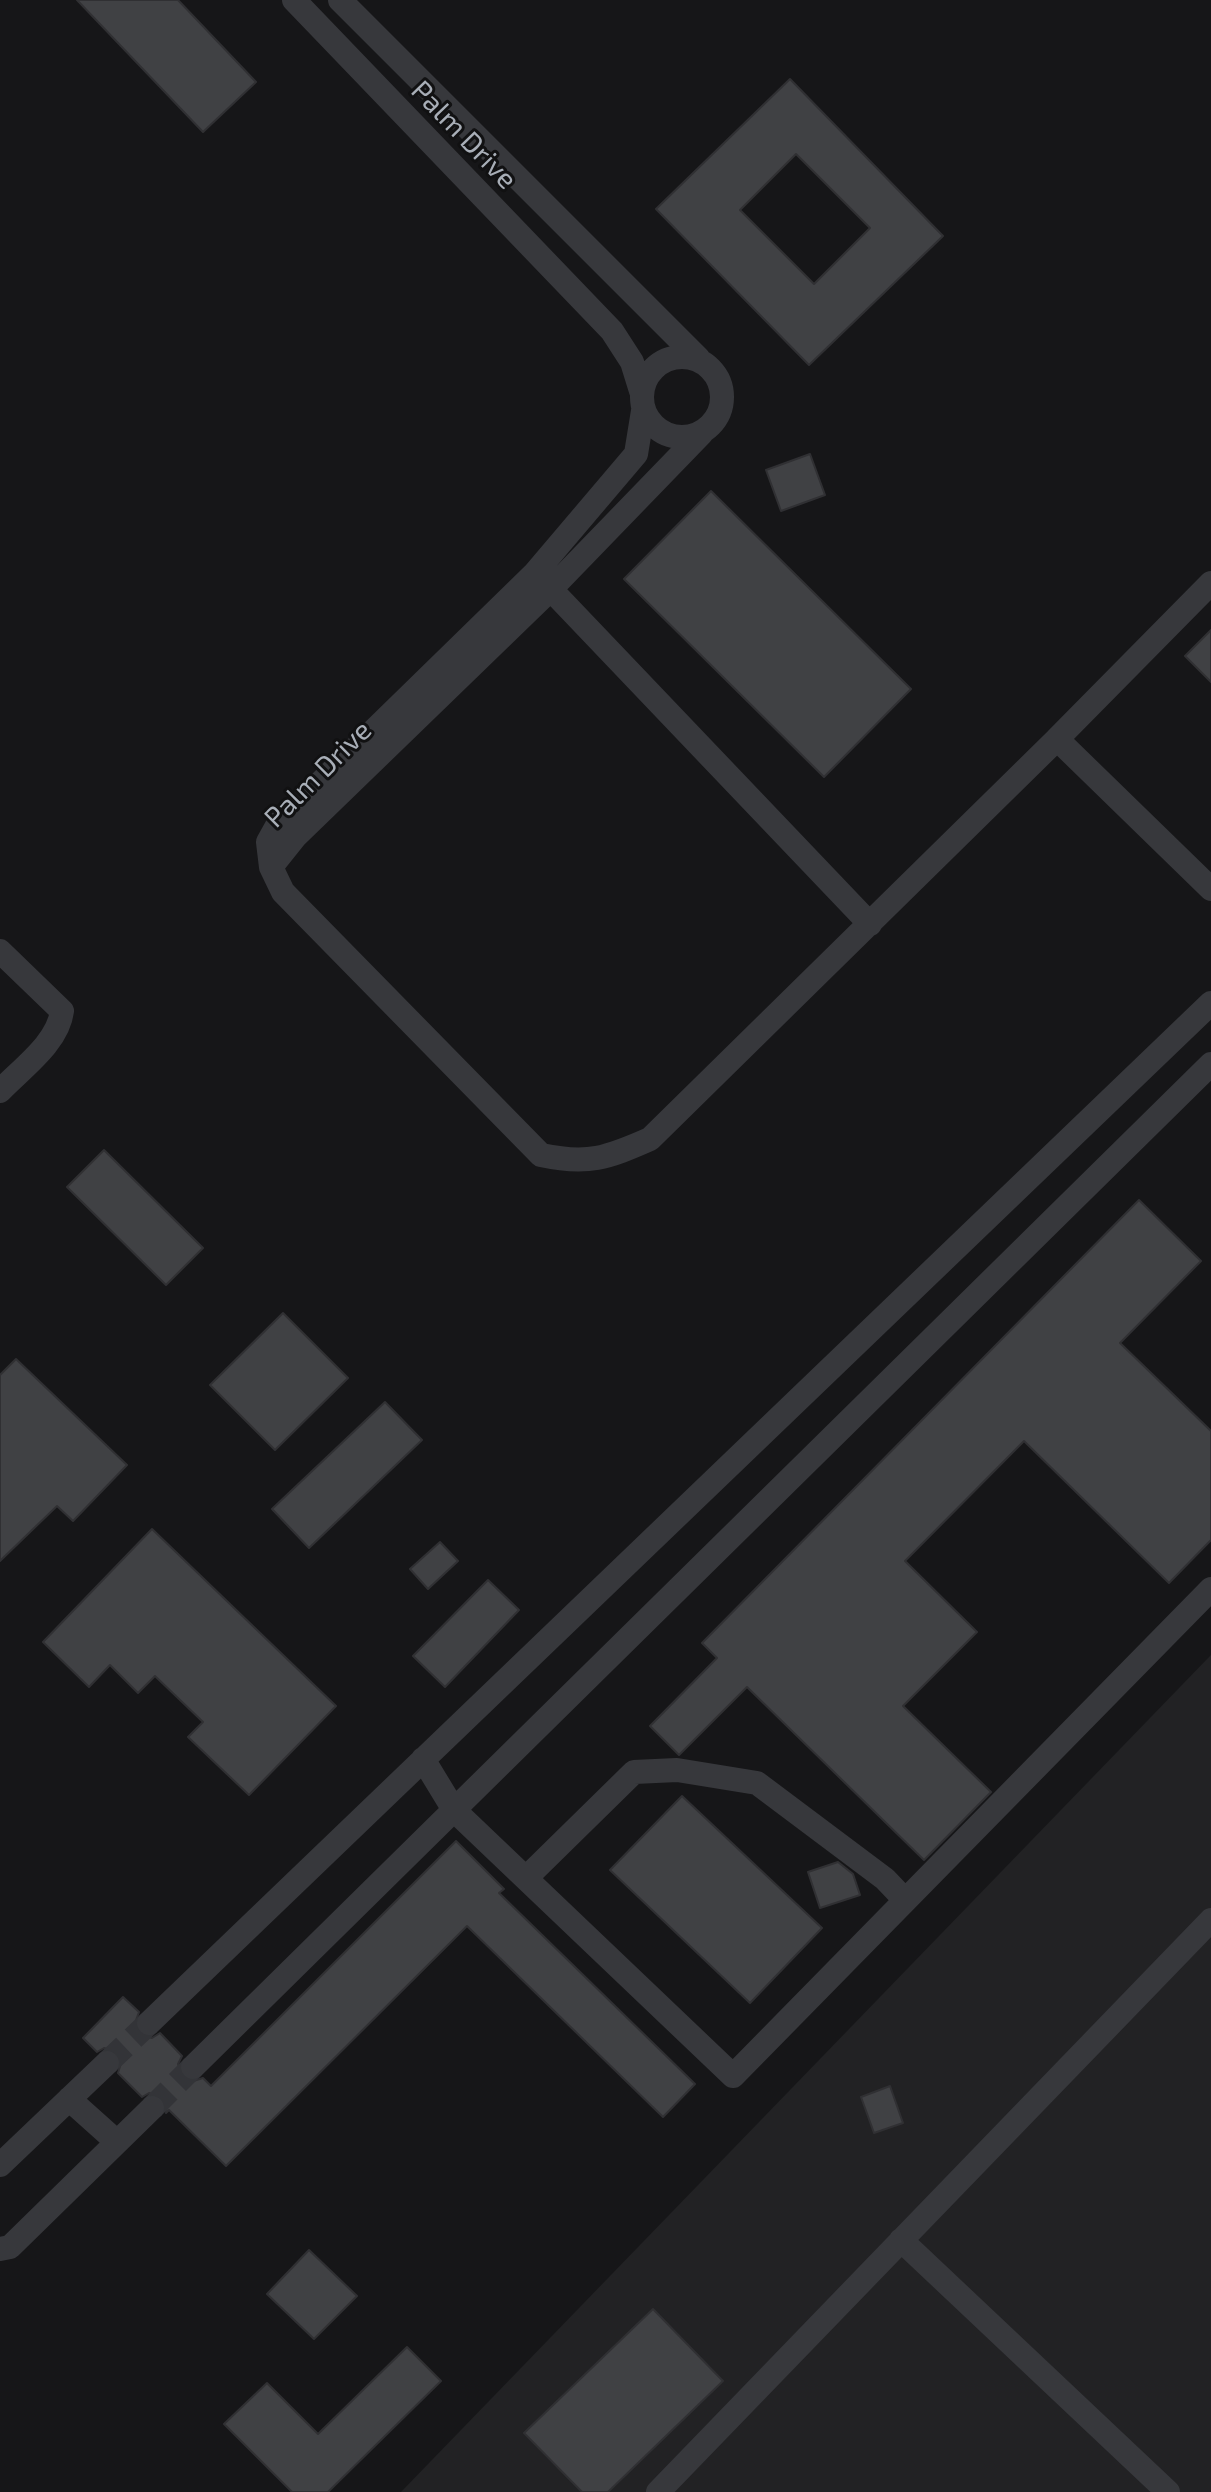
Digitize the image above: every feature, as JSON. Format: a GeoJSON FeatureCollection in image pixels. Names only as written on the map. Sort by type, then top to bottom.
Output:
{"type":"FeatureCollection","features":[{"type":"Feature","properties":{"kind":"street","name":"Palm Drive"},"geometry":{"type":"LineString","coordinates":[[294,0],[612,331],[632,362],[642,401],[658,431],[680,438],[701,434]]}},
{"type":"Feature","properties":{"kind":"street","name":"Palm Drive"},"geometry":{"type":"LineString","coordinates":[[340,0],[698,358],[712,368],[723,387],[720,414],[701,434],[278,824],[268,842],[271,867],[283,892],[541,1155],[572,1161],[612,1156],[650,1139],[870,924]]}},
{"type":"Feature","properties":{"kind":"street","name":"Palm Drive"},"geometry":{"type":"LineString","coordinates":[[543,581],[636,454],[642,401],[653,368],[670,357],[698,358]]}},
{"type":"Feature","properties":{"kind":"street"},"geometry":{"type":"LineString","coordinates":[[543,581],[870,924],[1211,583]]}},
{"type":"Feature","properties":{"kind":"street"},"geometry":{"type":"LineString","coordinates":[[1057,739],[1211,889]]}},
{"type":"Feature","properties":{"kind":"street"},"geometry":{"type":"LineString","coordinates":[[0,951],[62,1011],[61,1023],[51,1038],[0,1091]]}},
{"type":"Feature","properties":{"kind":"street"},"geometry":{"type":"LineString","coordinates":[[149,2023],[1211,1003]]}},
{"type":"Feature","properties":{"kind":"street"},"geometry":{"type":"LineString","coordinates":[[193,2067],[1211,1064]]}},
{"type":"Feature","properties":{"kind":"street"},"geometry":{"type":"LineString","coordinates":[[423,1759],[454,1810],[733,2076],[1211,1589]]}},
{"type":"Feature","properties":{"kind":"street"},"geometry":{"type":"LineString","coordinates":[[526,1878],[634,1772],[677,1770],[757,1783],[885,1879],[905,1900]]}},
{"type":"Feature","properties":{"kind":"street"},"geometry":{"type":"LineString","coordinates":[[658,2492],[1211,1920]]}},
{"type":"Feature","properties":{"kind":"street"},"geometry":{"type":"LineString","coordinates":[[0,2165],[107,2063]]}},
{"type":"Feature","properties":{"kind":"street"},"geometry":{"type":"LineString","coordinates":[[69,2099],[117,2142]]}},
{"type":"Feature","properties":{"kind":"street"},"geometry":{"type":"LineString","coordinates":[[0,2249],[10,2247],[152,2108]]}},
{"type":"Feature","properties":{"kind":"street"},"geometry":{"type":"LineString","coordinates":[[901,2240],[1168,2492]]}},
{"type":"Feature","properties":{"kind":"shaded area"},"geometry":{"type":"Polygon","coordinates":[[[1211,1655],[1211,2492],[401,2492],[1211,1655]]]}},
{"type":"Feature","properties":{"kind":"building"},"geometry":{"type":"Polygon","coordinates":[[[77,0],[178,0],[256,82],[203,132],[77,0]]]}},
{"type":"Feature","properties":{"kind":"building"},"geometry":{"type":"Polygon","coordinates":[[[790,79],[943,236],[809,365],[656,209],[790,79]],[[796,154],[740,210],[814,284],[870,228],[796,154]]]}},
{"type":"Feature","properties":{"kind":"building"},"geometry":{"type":"Polygon","coordinates":[[[810,454],[825,495],[781,511],[766,470],[810,454]]]}},
{"type":"Feature","properties":{"kind":"building"},"geometry":{"type":"Polygon","coordinates":[[[711,491],[911,689],[824,777],[624,579],[711,491]]]}},
{"type":"Feature","properties":{"kind":"building"},"geometry":{"type":"Polygon","coordinates":[[[1211,630],[1211,682],[1185,656],[1211,630]]]}},
{"type":"Feature","properties":{"kind":"building"},"geometry":{"type":"Polygon","coordinates":[[[104,1150],[203,1248],[166,1285],[67,1187],[104,1150]]]}},
{"type":"Feature","properties":{"kind":"building"},"geometry":{"type":"Polygon","coordinates":[[[1139,1200],[1201,1261],[1120,1343],[1211,1431],[1211,1540],[1169,1583],[1024,1441],[905,1561],[977,1632],[903,1706],[991,1792],[924,1860],[747,1687],[679,1755],[650,1726],[717,1658],[702,1643],[1139,1200]]]}},
{"type":"Feature","properties":{"kind":"building"},"geometry":{"type":"Polygon","coordinates":[[[283,1313],[348,1378],[275,1450],[210,1385],[283,1313]]]}},
{"type":"Feature","properties":{"kind":"building"},"geometry":{"type":"Polygon","coordinates":[[[16,1359],[127,1465],[73,1521],[57,1506],[0,1561],[0,1375],[16,1359]]]}},
{"type":"Feature","properties":{"kind":"building"},"geometry":{"type":"Polygon","coordinates":[[[385,1402],[422,1440],[309,1548],[272,1509],[385,1402]]]}},
{"type":"Feature","properties":{"kind":"building"},"geometry":{"type":"Polygon","coordinates":[[[152,1529],[336,1706],[249,1795],[188,1737],[203,1722],[155,1676],[138,1693],[110,1665],[89,1687],[43,1642],[152,1529]]]}},
{"type":"Feature","properties":{"kind":"building"},"geometry":{"type":"Polygon","coordinates":[[[440,1542],[458,1561],[428,1589],[410,1569],[440,1542]]]}},
{"type":"Feature","properties":{"kind":"building"},"geometry":{"type":"Polygon","coordinates":[[[488,1580],[519,1610],[445,1687],[413,1656],[488,1580]]]}},
{"type":"Feature","properties":{"kind":"building"},"geometry":{"type":"Polygon","coordinates":[[[682,1796],[822,1928],[750,2003],[610,1870],[682,1796]]]}},
{"type":"Feature","properties":{"kind":"building"},"geometry":{"type":"Polygon","coordinates":[[[456,1841],[504,1889],[499,1893],[695,2084],[663,2117],[467,1926],[226,2166],[169,2110],[166,2113],[167,2105],[162,2097],[149,2093],[142,2097],[118,2073],[122,2060],[117,2052],[104,2048],[97,2052],[83,2038],[123,1997],[139,2012],[134,2026],[139,2034],[152,2038],[160,2033],[182,2056],[178,2064],[182,2077],[190,2082],[203,2078],[211,2086],[456,1841]]]}},
{"type":"Feature","properties":{"kind":"building"},"geometry":{"type":"Polygon","coordinates":[[[838,1862],[853,1874],[860,1895],[820,1908],[808,1872],[838,1862]]]}},
{"type":"Feature","properties":{"kind":"building"},"geometry":{"type":"Polygon","coordinates":[[[890,2086],[903,2123],[874,2133],[861,2097],[890,2086]]]}},
{"type":"Feature","properties":{"kind":"building"},"geometry":{"type":"Polygon","coordinates":[[[309,2250],[357,2296],[314,2339],[267,2294],[309,2250]]]}},
{"type":"Feature","properties":{"kind":"building"},"geometry":{"type":"Polygon","coordinates":[[[653,2309],[723,2381],[608,2492],[582,2492],[524,2433],[653,2309]]]}},
{"type":"Feature","properties":{"kind":"building"},"geometry":{"type":"Polygon","coordinates":[[[407,2347],[441,2381],[328,2492],[292,2492],[224,2424],[267,2383],[318,2434],[407,2347]]]}},
{"type":"Feature","properties":{"kind":"tunnel"},"geometry":{"type":"LineString","coordinates":[[107,2063],[149,2023]]}},
{"type":"Feature","properties":{"kind":"tunnel"},"geometry":{"type":"LineString","coordinates":[[152,2108],[193,2067]]}}]}
